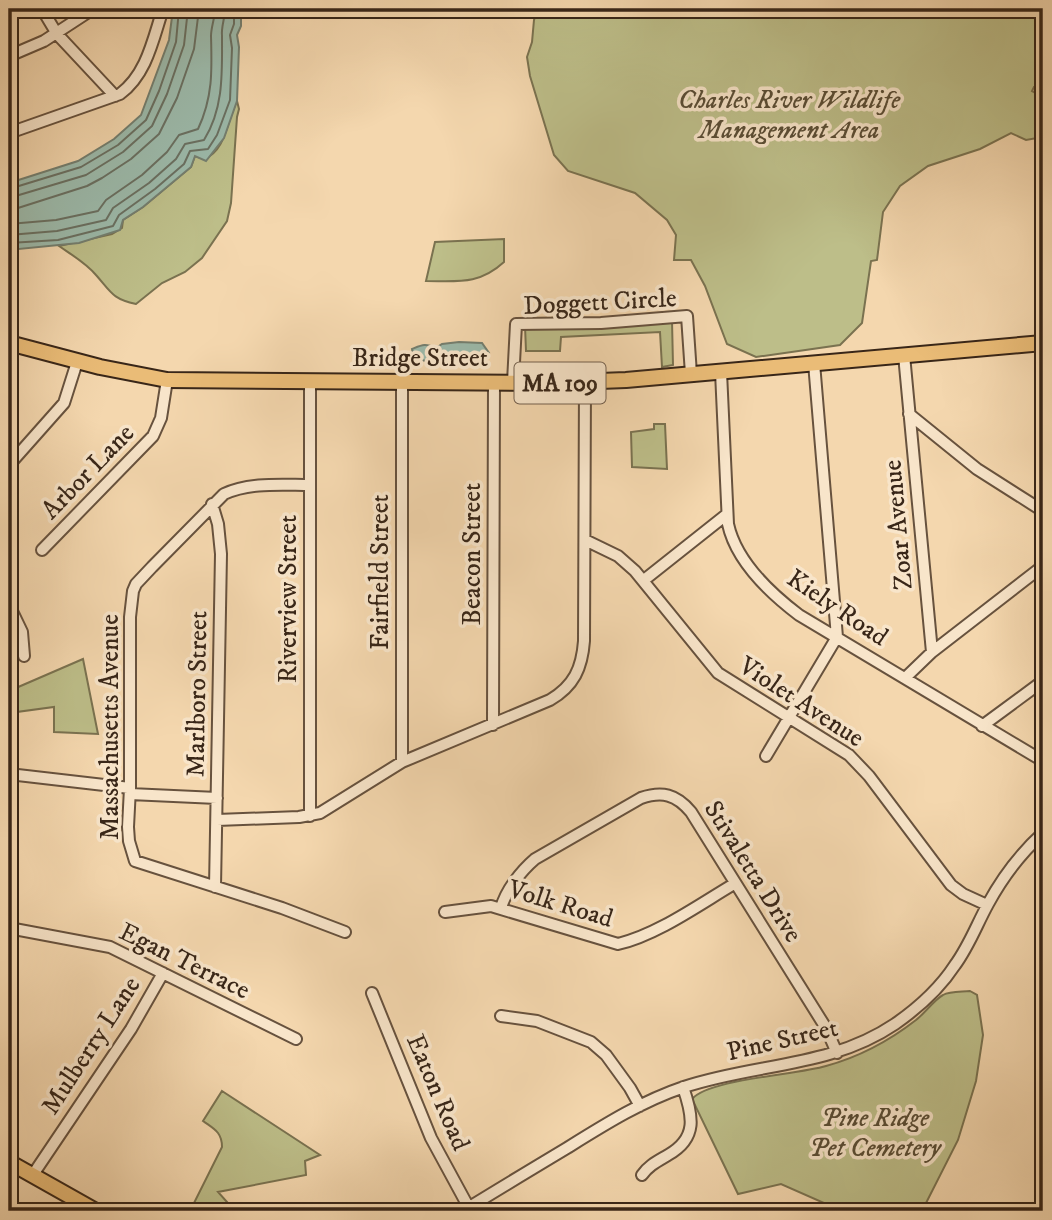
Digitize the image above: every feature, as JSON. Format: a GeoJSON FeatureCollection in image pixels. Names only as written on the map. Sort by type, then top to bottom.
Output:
{"type":"FeatureCollection","features":[{"type":"Feature","properties":{"kind":"main road","name":"Bridge Street"},"geometry":{"type":"LineString","coordinates":[[9,343],[77,362],[167,380],[494,383],[585,382],[1043,343]]}},
{"type":"Feature","properties":{"kind":"main road"},"geometry":{"type":"LineString","coordinates":[[9,1162],[96,1211]]}},
{"type":"Feature","properties":{"kind":"street"},"geometry":{"type":"LineString","coordinates":[[42,9],[57,34],[114,96]]}},
{"type":"Feature","properties":{"kind":"street"},"geometry":{"type":"LineString","coordinates":[[9,56],[57,34],[93,9]]}},
{"type":"Feature","properties":{"kind":"street"},"geometry":{"type":"LineString","coordinates":[[9,134],[114,96],[132,85],[146,62],[163,9]]}},
{"type":"Feature","properties":{"kind":"street","name":"Doggett Circle"},"geometry":{"type":"LineString","coordinates":[[513,382],[516,324],[594,324],[687,316],[691,374]]}},
{"type":"Feature","properties":{"kind":"street","name":"Zoar Avenue"},"geometry":{"type":"LineString","coordinates":[[904,355],[932,652]]}},
{"type":"Feature","properties":{"kind":"street"},"geometry":{"type":"LineString","coordinates":[[9,465],[64,403],[77,362]]}},
{"type":"Feature","properties":{"kind":"street"},"geometry":{"type":"LineString","coordinates":[[766,756],[837,637],[814,363]]}},
{"type":"Feature","properties":{"kind":"street","name":"Kiely Road"},"geometry":{"type":"LineString","coordinates":[[721,372],[726,515],[736,547],[769,590],[799,615],[1043,761]]}},
{"type":"Feature","properties":{"kind":"street","name":"Arbor Lane"},"geometry":{"type":"LineString","coordinates":[[42,550],[153,436],[161,418],[167,380]]}},
{"type":"Feature","properties":{"kind":"street","name":"Riverview Street"},"geometry":{"type":"LineString","coordinates":[[310,382],[310,816]]}},
{"type":"Feature","properties":{"kind":"street","name":"Fairfield Street"},"geometry":{"type":"LineString","coordinates":[[402,382],[402,762]]}},
{"type":"Feature","properties":{"kind":"street"},"geometry":{"type":"LineString","coordinates":[[217,820],[310,816],[329,809],[402,762],[493,725],[559,695],[567,688],[580,668],[584,641],[585,382]]}},
{"type":"Feature","properties":{"kind":"street","name":"Beacon Street"},"geometry":{"type":"LineString","coordinates":[[493,725],[494,383]]}},
{"type":"Feature","properties":{"kind":"street"},"geometry":{"type":"LineString","coordinates":[[909,414],[977,469],[1043,511]]}},
{"type":"Feature","properties":{"kind":"street","name":"Massachusetts Avenue"},"geometry":{"type":"LineString","coordinates":[[310,485],[267,485],[235,489],[224,494],[212,503],[144,575],[133,591],[130,617],[128,827],[135,861],[345,932]]}},
{"type":"Feature","properties":{"kind":"street","name":"Marlboro Street"},"geometry":{"type":"LineString","coordinates":[[212,503],[218,524],[221,554],[215,887]]}},
{"type":"Feature","properties":{"kind":"street"},"geometry":{"type":"LineString","coordinates":[[644,580],[726,515]]}},
{"type":"Feature","properties":{"kind":"street","name":"Violet Avenue"},"geometry":{"type":"LineString","coordinates":[[585,540],[618,556],[644,580],[718,673],[849,755],[869,776],[951,884],[963,894],[987,905]]}},
{"type":"Feature","properties":{"kind":"street"},"geometry":{"type":"LineString","coordinates":[[905,678],[932,652],[1043,566]]}},
{"type":"Feature","properties":{"kind":"street"},"geometry":{"type":"LineString","coordinates":[[9,605],[22,632],[24,656]]}},
{"type":"Feature","properties":{"kind":"street"},"geometry":{"type":"LineString","coordinates":[[982,726],[1043,681]]}},
{"type":"Feature","properties":{"kind":"street"},"geometry":{"type":"LineString","coordinates":[[9,774],[130,791],[217,798]]}},
{"type":"Feature","properties":{"kind":"street","name":"Stivaletta Drive"},"geometry":{"type":"LineString","coordinates":[[501,908],[511,888],[535,859],[641,798],[657,793],[671,795],[682,801],[830,1034],[838,1053]]}},
{"type":"Feature","properties":{"kind":"street","name":"Pine Street"},"geometry":{"type":"LineString","coordinates":[[466,1209],[640,1107],[683,1087],[736,1072],[794,1064],[838,1053],[880,1033],[924,1001],[954,967],[987,905],[1011,868],[1043,833]]}},
{"type":"Feature","properties":{"kind":"street","name":"Volk Road"},"geometry":{"type":"LineString","coordinates":[[445,912],[482,906],[501,908],[618,944],[629,942],[672,920],[734,884]]}},
{"type":"Feature","properties":{"kind":"street","name":"Egan Terrace"},"geometry":{"type":"LineString","coordinates":[[9,928],[110,947],[296,1039]]}},
{"type":"Feature","properties":{"kind":"street","name":"Mulberry Lane"},"geometry":{"type":"LineString","coordinates":[[32,1176],[131,1029],[163,973]]}},
{"type":"Feature","properties":{"kind":"street","name":"Eaton Road"},"geometry":{"type":"LineString","coordinates":[[372,993],[431,1138],[466,1209]]}},
{"type":"Feature","properties":{"kind":"street"},"geometry":{"type":"LineString","coordinates":[[501,1016],[537,1021],[591,1042],[606,1055],[640,1107]]}},
{"type":"Feature","properties":{"kind":"street"},"geometry":{"type":"LineString","coordinates":[[642,1175],[649,1166],[671,1152],[689,1135],[692,1120],[683,1087]]}},
{"type":"Feature","properties":{"kind":"green space","name":"Charles River Wildlife Management Area"},"geometry":{"type":"Polygon","coordinates":[[[538,9],[1043,9],[1043,86],[1034,87],[1032,91],[1043,97],[1043,137],[1026,140],[1011,133],[980,149],[928,166],[900,186],[883,212],[877,260],[871,261],[862,323],[840,345],[756,357],[727,344],[705,286],[691,260],[674,260],[676,235],[667,220],[635,193],[568,171],[554,155],[530,76],[527,57],[538,9]]]}},
{"type":"Feature","properties":{"kind":"green space"},"geometry":{"type":"Polygon","coordinates":[[[237,101],[239,109],[227,221],[202,258],[185,272],[162,283],[136,304],[117,297],[79,259],[59,246],[112,234],[122,228],[123,220],[191,167],[195,156],[204,159],[217,149],[237,101]]]}},
{"type":"Feature","properties":{"kind":"green space"},"geometry":{"type":"Polygon","coordinates":[[[504,239],[504,262],[486,275],[468,280],[426,281],[435,242],[504,239]]]}},
{"type":"Feature","properties":{"kind":"green space"},"geometry":{"type":"Polygon","coordinates":[[[672,321],[673,365],[662,367],[660,332],[561,337],[560,351],[526,351],[525,326],[672,321]]]}},
{"type":"Feature","properties":{"kind":"green space"},"geometry":{"type":"Polygon","coordinates":[[[654,424],[665,424],[667,469],[632,467],[631,432],[654,429],[654,424]]]}},
{"type":"Feature","properties":{"kind":"green space"},"geometry":{"type":"Polygon","coordinates":[[[83,659],[98,734],[54,732],[54,707],[9,713],[9,691],[83,659]]]}},
{"type":"Feature","properties":{"kind":"green space","name":"Pine Ridge Pet Cemetery"},"geometry":{"type":"Polygon","coordinates":[[[970,991],[977,995],[983,1035],[976,1081],[958,1140],[922,1211],[842,1211],[781,1184],[738,1194],[692,1099],[701,1092],[734,1082],[812,1069],[850,1058],[906,1028],[943,995],[970,991]]]}},
{"type":"Feature","properties":{"kind":"green space"},"geometry":{"type":"Polygon","coordinates":[[[222,1091],[320,1155],[305,1161],[306,1175],[218,1192],[235,1211],[191,1209],[222,1147],[219,1134],[203,1121],[222,1091]]]}},
{"type":"Feature","properties":{"kind":"water"},"geometry":{"type":"Polygon","coordinates":[[[173,9],[241,9],[241,26],[237,35],[237,101],[224,138],[206,161],[195,156],[191,167],[123,220],[120,230],[79,243],[9,250],[9,183],[78,161],[114,139],[141,115],[169,40],[173,9]]]}},
{"type":"Feature","properties":{"kind":"water"},"geometry":{"type":"Polygon","coordinates":[[[482,343],[489,353],[475,367],[457,360],[452,365],[440,366],[414,359],[412,349],[418,346],[436,348],[442,344],[482,343]]]}}]}
